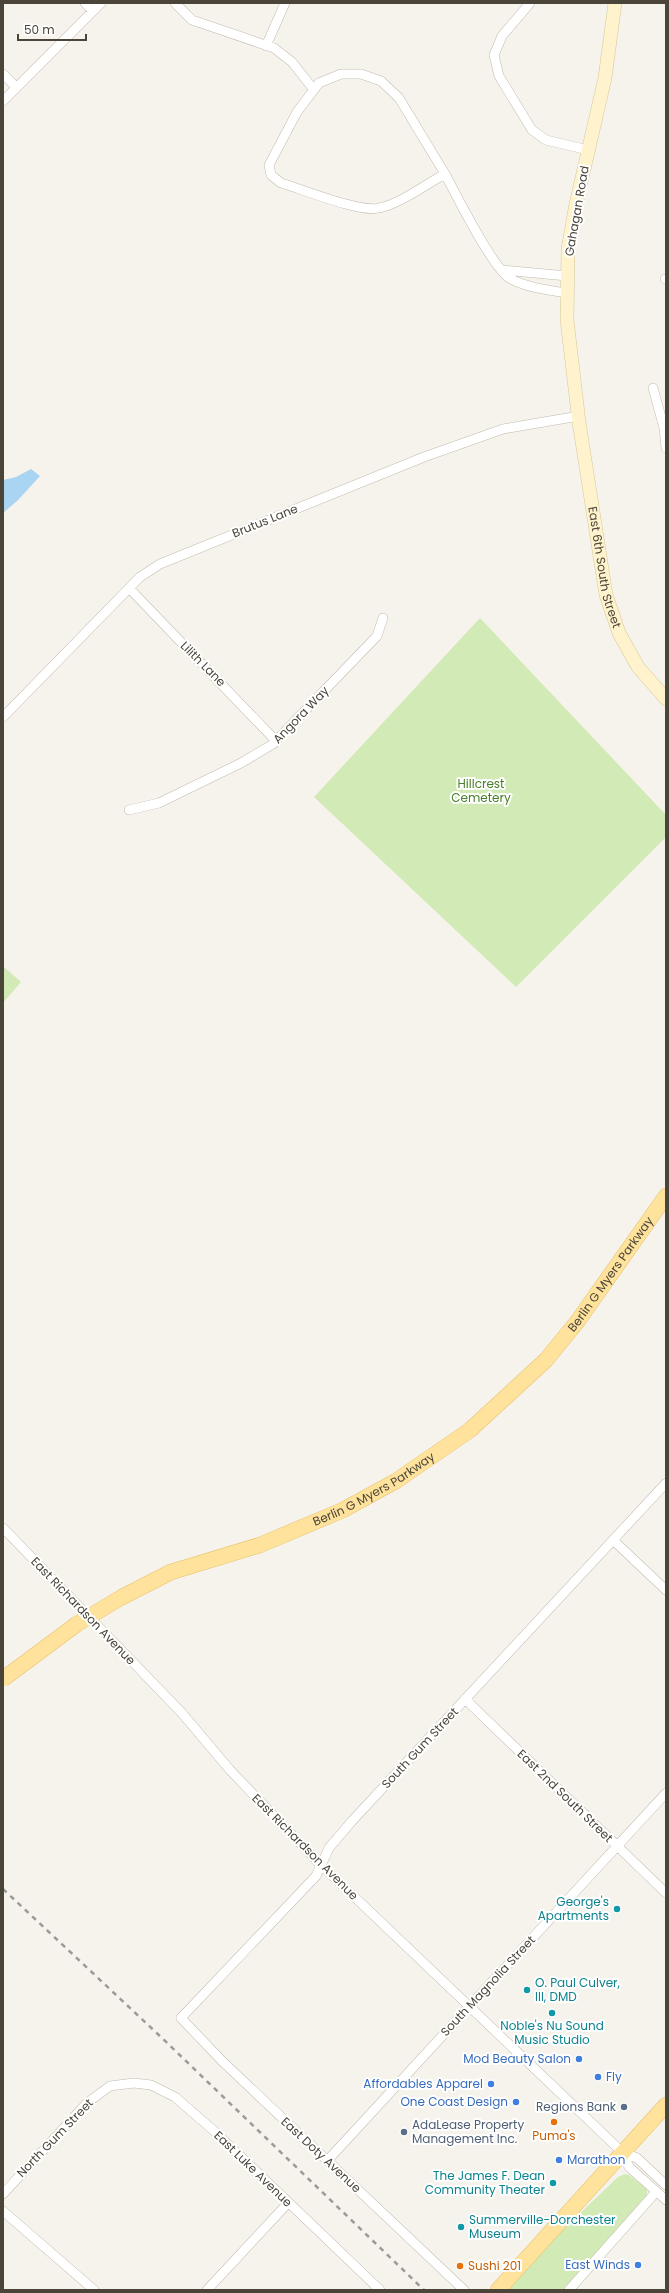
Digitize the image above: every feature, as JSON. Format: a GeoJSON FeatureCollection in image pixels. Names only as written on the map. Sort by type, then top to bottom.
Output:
{"type":"FeatureCollection","features":[{"type":"Feature","properties":{"kind":"main road","name":"Berlin G Myers Parkway"},"geometry":{"type":"LineString","coordinates":[[3,1679],[77,1624],[122,1597],[171,1572],[260,1545],[343,1510],[396,1481],[470,1430],[509,1396],[546,1360],[577,1322],[666,1196]]}},
{"type":"Feature","properties":{"kind":"main road"},"geometry":{"type":"LineString","coordinates":[[498,2290],[666,2105]]}},
{"type":"Feature","properties":{"kind":"street"},"geometry":{"type":"LineString","coordinates":[[85,3],[92,11]]}},
{"type":"Feature","properties":{"kind":"street"},"geometry":{"type":"LineString","coordinates":[[3,100],[100,3]]}},
{"type":"Feature","properties":{"kind":"street"},"geometry":{"type":"LineString","coordinates":[[175,3],[192,20],[274,48],[292,62],[314,90]]}},
{"type":"Feature","properties":{"kind":"street"},"geometry":{"type":"LineString","coordinates":[[266,46],[285,3]]}},
{"type":"Feature","properties":{"kind":"street"},"geometry":{"type":"LineString","coordinates":[[530,3],[502,36],[494,55],[499,76],[532,130],[546,140],[588,150]]}},
{"type":"Feature","properties":{"kind":"street","name":"Gahagan Road"},"geometry":{"type":"LineString","coordinates":[[579,419],[567,320],[566,293],[568,249],[588,150],[605,78],[615,3]]}},
{"type":"Feature","properties":{"kind":"street"},"geometry":{"type":"LineString","coordinates":[[3,74],[16,87]]}},
{"type":"Feature","properties":{"kind":"street"},"geometry":{"type":"LineString","coordinates":[[445,174],[392,204],[378,209],[364,208],[281,183],[272,175],[269,165],[297,112],[320,83],[341,74],[361,74],[381,80],[399,98],[445,174],[494,260],[502,270],[509,278],[530,287],[566,293]]}},
{"type":"Feature","properties":{"kind":"street"},"geometry":{"type":"LineString","coordinates":[[502,270],[567,276]]}},
{"type":"Feature","properties":{"kind":"street"},"geometry":{"type":"LineString","coordinates":[[653,388],[664,428],[666,448]]}},
{"type":"Feature","properties":{"kind":"street","name":"Brutus Lane"},"geometry":{"type":"LineString","coordinates":[[3,717],[140,577],[160,564],[424,457],[503,429],[579,419]]}},
{"type":"Feature","properties":{"kind":"street","name":"East 6th South Street"},"geometry":{"type":"LineString","coordinates":[[579,419],[606,595],[619,633],[630,654],[638,667],[665,696]]}},
{"type":"Feature","properties":{"kind":"street","name":"Lilith Lane"},"geometry":{"type":"LineString","coordinates":[[129,588],[276,740]]}},
{"type":"Feature","properties":{"kind":"street","name":"Angora Way"},"geometry":{"type":"LineString","coordinates":[[129,810],[159,803],[241,763],[276,740],[377,636],[383,618]]}},
{"type":"Feature","properties":{"kind":"street","name":"South Gum Street"},"geometry":{"type":"LineString","coordinates":[[181,2018],[316,1876],[329,1848],[352,1821],[666,1483]]}},
{"type":"Feature","properties":{"kind":"street","name":"East Richardson Avenue"},"geometry":{"type":"LineString","coordinates":[[3,1528],[181,1712],[230,1770],[321,1865],[622,2152]]}},
{"type":"Feature","properties":{"kind":"street"},"geometry":{"type":"LineString","coordinates":[[613,1540],[666,1590]]}},
{"type":"Feature","properties":{"kind":"street","name":"East 2nd South Street"},"geometry":{"type":"LineString","coordinates":[[465,1700],[666,1893]]}},
{"type":"Feature","properties":{"kind":"street","name":"South Magnolia Street"},"geometry":{"type":"LineString","coordinates":[[327,2161],[666,1793]]}},
{"type":"Feature","properties":{"kind":"street","name":"East Doty Avenue"},"geometry":{"type":"LineString","coordinates":[[181,2018],[198,2038],[464,2290]]}},
{"type":"Feature","properties":{"kind":"street","name":"East Luke Avenue"},"geometry":{"type":"LineString","coordinates":[[110,2086],[134,2083],[151,2084],[175,2097],[213,2130],[380,2290]]}},
{"type":"Feature","properties":{"kind":"street","name":"North Gum Street"},"geometry":{"type":"LineString","coordinates":[[3,2194],[86,2103],[110,2086]]}},
{"type":"Feature","properties":{"kind":"street"},"geometry":{"type":"LineString","coordinates":[[622,2152],[637,2158],[666,2185]]}},
{"type":"Feature","properties":{"kind":"street"},"geometry":{"type":"LineString","coordinates":[[622,2152],[629,2167],[666,2200]]}},
{"type":"Feature","properties":{"kind":"street"},"geometry":{"type":"LineString","coordinates":[[569,2290],[656,2192]]}},
{"type":"Feature","properties":{"kind":"street"},"geometry":{"type":"LineString","coordinates":[[208,2290],[288,2203]]}},
{"type":"Feature","properties":{"kind":"street"},"geometry":{"type":"LineString","coordinates":[[3,2211],[94,2290]]}},
{"type":"Feature","properties":{"kind":"green space","name":"Hillcrest Cemetery"},"geometry":{"type":"Polygon","coordinates":[[[480,618],[666,815],[666,837],[516,987],[314,797],[480,618]]]}},
{"type":"Feature","properties":{"kind":"green space"},"geometry":{"type":"Polygon","coordinates":[[[3,966],[21,982],[3,1003],[3,966]]]}},
{"type":"Feature","properties":{"kind":"green space"},"geometry":{"type":"Polygon","coordinates":[[[625,2174],[629,2175],[647,2189],[647,2196],[567,2290],[500,2290],[618,2177],[625,2174]]]}},
{"type":"Feature","properties":{"kind":"water"},"geometry":{"type":"Polygon","coordinates":[[[31,469],[40,476],[18,500],[3,513],[3,480],[16,477],[31,469]]]}},
{"type":"Feature","properties":{"kind":"railway"},"geometry":{"type":"LineString","coordinates":[[3,1889],[161,2037],[424,2290]]}},
{"type":"Feature","properties":{"kind":"place","name":"George's Apartments"},"geometry":{"type":"Point","coordinates":[617,1909]}},
{"type":"Feature","properties":{"kind":"place","name":"O. Paul Culver, III, DMD"},"geometry":{"type":"Point","coordinates":[527,1990]}},
{"type":"Feature","properties":{"kind":"place","name":"Noble's Nu Sound Music Studio"},"geometry":{"type":"Point","coordinates":[552,2013]}},
{"type":"Feature","properties":{"kind":"place","name":"Mod Beauty Salon"},"geometry":{"type":"Point","coordinates":[579,2059]}},
{"type":"Feature","properties":{"kind":"place","name":"Fly"},"geometry":{"type":"Point","coordinates":[598,2077]}},
{"type":"Feature","properties":{"kind":"place","name":"Affordables Apparel"},"geometry":{"type":"Point","coordinates":[491,2084]}},
{"type":"Feature","properties":{"kind":"place","name":"One Coast Design"},"geometry":{"type":"Point","coordinates":[516,2102]}},
{"type":"Feature","properties":{"kind":"place","name":"Regions Bank"},"geometry":{"type":"Point","coordinates":[624,2107]}},
{"type":"Feature","properties":{"kind":"place","name":"Puma's"},"geometry":{"type":"Point","coordinates":[554,2122]}},
{"type":"Feature","properties":{"kind":"place","name":"AdaLease Property Management Inc."},"geometry":{"type":"Point","coordinates":[404,2132]}},
{"type":"Feature","properties":{"kind":"place","name":"Marathon"},"geometry":{"type":"Point","coordinates":[559,2160]}},
{"type":"Feature","properties":{"kind":"place","name":"The James F. Dean Community Theater"},"geometry":{"type":"Point","coordinates":[553,2183]}},
{"type":"Feature","properties":{"kind":"place","name":"Summerville-Dorchester Museum"},"geometry":{"type":"Point","coordinates":[461,2227]}},
{"type":"Feature","properties":{"kind":"place","name":"East Winds"},"geometry":{"type":"Point","coordinates":[638,2265]}},
{"type":"Feature","properties":{"kind":"place","name":"Sushi 201"},"geometry":{"type":"Point","coordinates":[460,2266]}}]}
